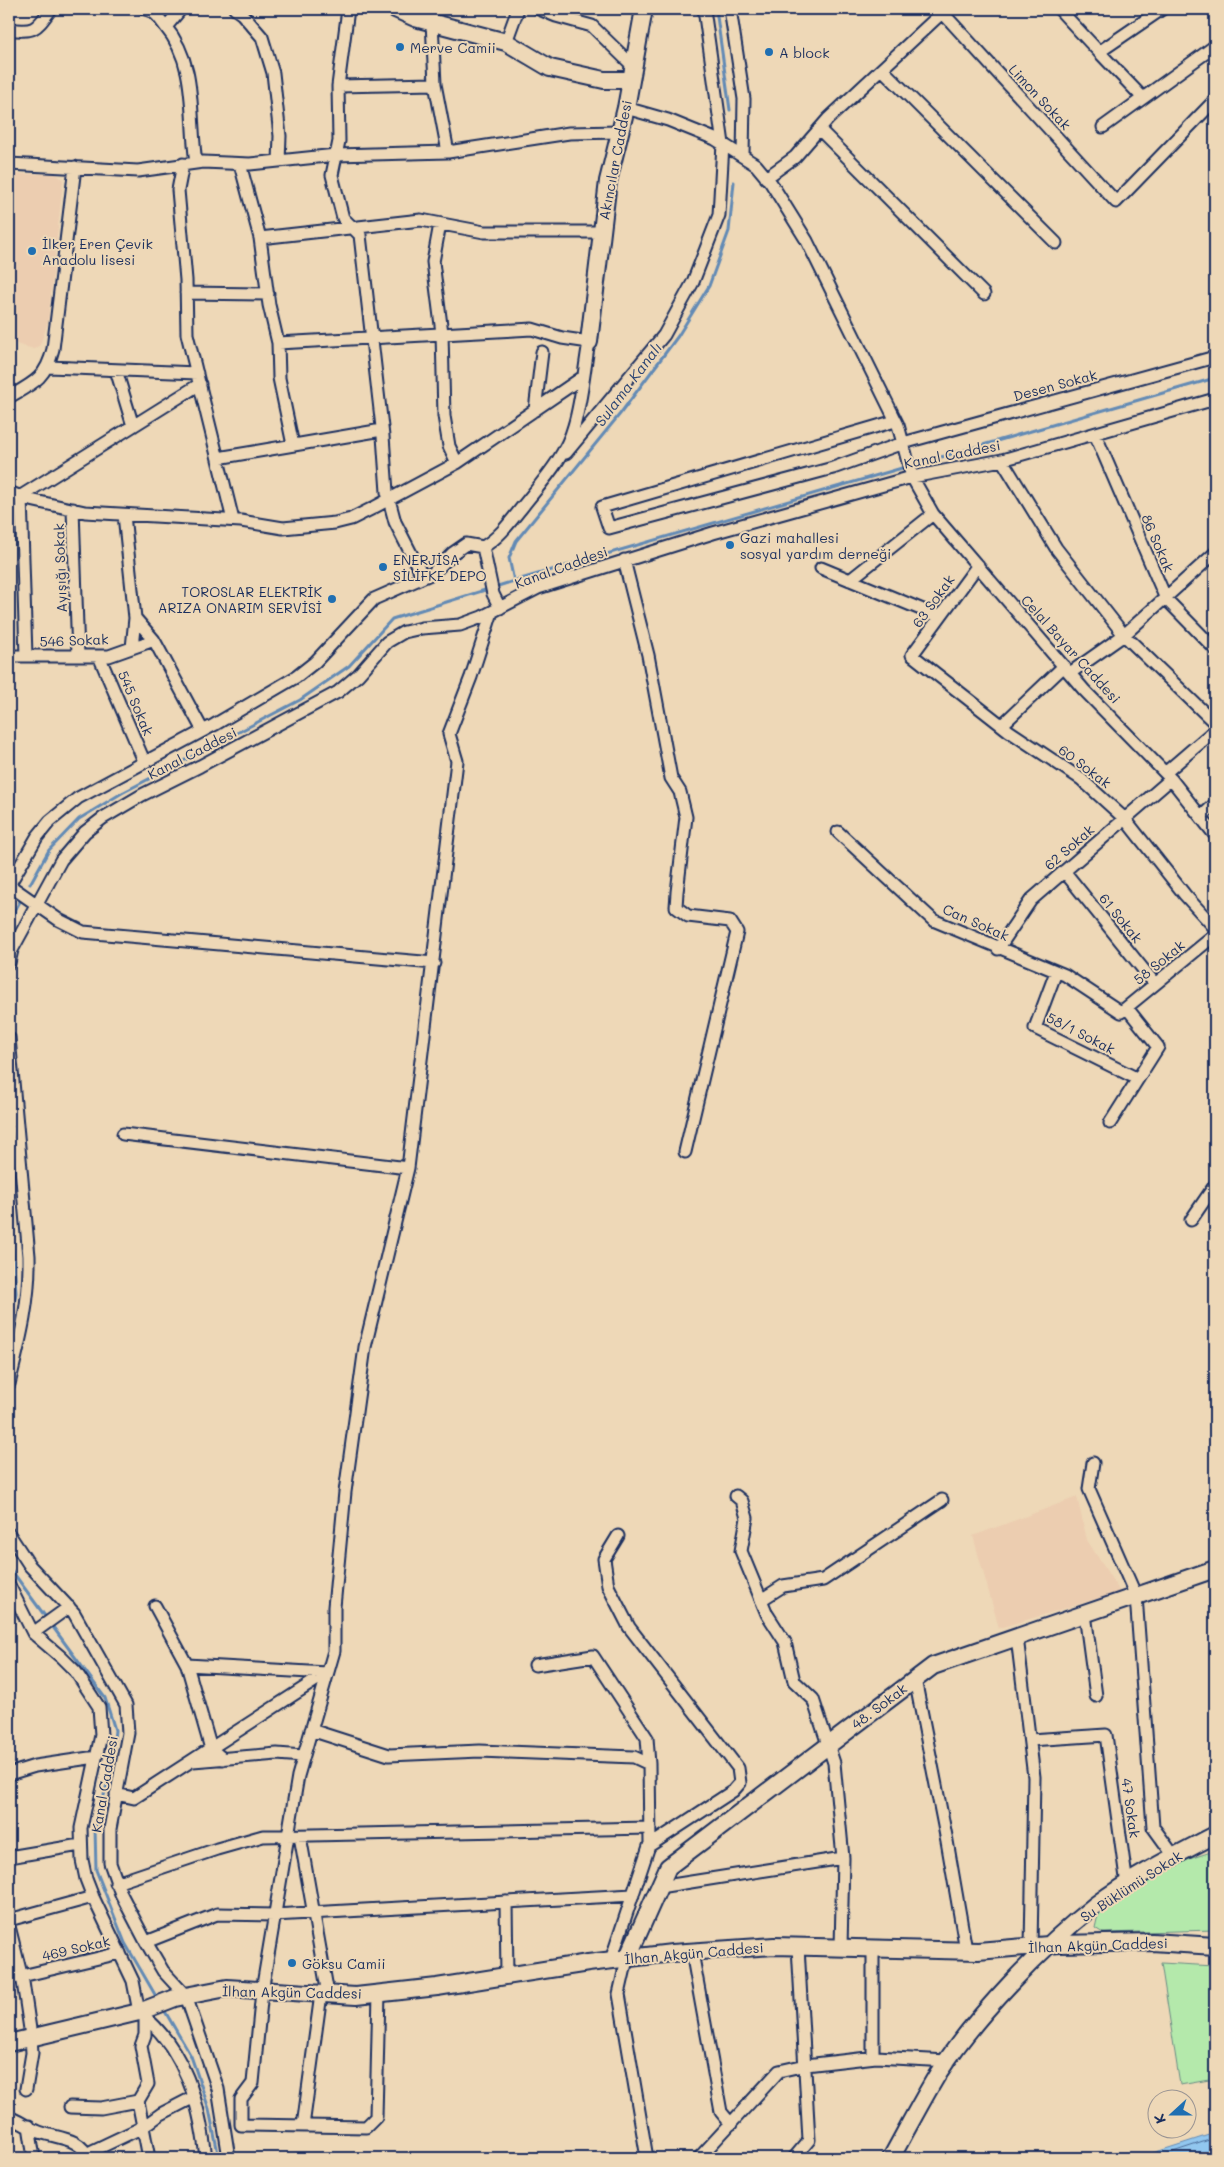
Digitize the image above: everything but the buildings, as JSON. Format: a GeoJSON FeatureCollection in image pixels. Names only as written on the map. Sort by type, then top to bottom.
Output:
{"type":"FeatureCollection","features":[{"type":"Feature","properties":{"kind":"main road"},"geometry":{"type":"LineString","coordinates":[[395,9],[416,18],[506,42],[550,68],[604,80],[632,73]]}},
{"type":"Feature","properties":{"kind":"main road","name":"Akıncılar Caddesi"},"geometry":{"type":"LineString","coordinates":[[588,342],[608,181],[626,108],[644,9]]}},
{"type":"Feature","properties":{"kind":"main road","name":"48. Sokak"},"geometry":{"type":"LineString","coordinates":[[619,1959],[659,1888],[668,1867],[933,1666],[1215,1569]]}},
{"type":"Feature","properties":{"kind":"main road","name":"Su Büklümü Sokak"},"geometry":{"type":"LineString","coordinates":[[891,2158],[947,2061],[984,2013],[1049,1945],[1095,1906],[1174,1856],[1215,1835]]}},
{"type":"Feature","properties":{"kind":"main road","name":"İlhan Akgün Caddesi"},"geometry":{"type":"LineString","coordinates":[[9,2043],[31,2036],[144,2013],[181,1997],[227,1988],[356,1996],[619,1959],[774,1946],[966,1950],[1152,1942],[1215,1946]]}},
{"type":"Feature","properties":{"kind":"street"},"geometry":{"type":"LineString","coordinates":[[9,28],[27,32],[37,28],[51,9]]}},
{"type":"Feature","properties":{"kind":"street"},"geometry":{"type":"LineString","coordinates":[[145,9],[153,11],[173,35],[188,72],[194,118],[193,147],[196,163]]}},
{"type":"Feature","properties":{"kind":"street"},"geometry":{"type":"LineString","coordinates":[[166,27],[181,9]]}},
{"type":"Feature","properties":{"kind":"street"},"geometry":{"type":"LineString","coordinates":[[348,9],[338,86],[339,141],[332,176],[343,218],[360,235],[388,500],[395,522],[423,577]]}},
{"type":"Feature","properties":{"kind":"street"},"geometry":{"type":"LineString","coordinates":[[506,42],[518,9]]}},
{"type":"Feature","properties":{"kind":"street"},"geometry":{"type":"LineString","coordinates":[[539,9],[592,26],[632,73]]}},
{"type":"Feature","properties":{"kind":"street"},"geometry":{"type":"LineString","coordinates":[[483,547],[494,541],[664,334],[693,282],[719,215],[723,144],[704,9]]}},
{"type":"Feature","properties":{"kind":"street"},"geometry":{"type":"LineString","coordinates":[[730,9],[744,99],[743,156]]}},
{"type":"Feature","properties":{"kind":"street"},"geometry":{"type":"LineString","coordinates":[[1059,9],[1143,98]]}},
{"type":"Feature","properties":{"kind":"street"},"geometry":{"type":"LineString","coordinates":[[1099,52],[1162,9]]}},
{"type":"Feature","properties":{"kind":"street"},"geometry":{"type":"LineString","coordinates":[[241,10],[262,37],[273,73],[280,136],[279,161]]}},
{"type":"Feature","properties":{"kind":"street"},"geometry":{"type":"LineString","coordinates":[[766,178],[795,157],[819,129],[944,10]]}},
{"type":"Feature","properties":{"kind":"street","name":"Limon Sokak"},"geometry":{"type":"LineString","coordinates":[[944,10],[1116,202],[1215,100]]}},
{"type":"Feature","properties":{"kind":"street"},"geometry":{"type":"LineString","coordinates":[[432,22],[435,84],[448,152]]}},
{"type":"Feature","properties":{"kind":"street"},"geometry":{"type":"LineString","coordinates":[[1103,127],[1215,46]]}},
{"type":"Feature","properties":{"kind":"street"},"geometry":{"type":"LineString","coordinates":[[882,69],[1056,243]]}},
{"type":"Feature","properties":{"kind":"street"},"geometry":{"type":"LineString","coordinates":[[338,86],[435,84]]}},
{"type":"Feature","properties":{"kind":"street","name":"Celal Bayar Caddesi"},"geometry":{"type":"LineString","coordinates":[[626,108],[668,120],[723,144],[756,165],[807,241],[895,421],[912,477],[933,514],[1067,670],[1168,776],[1215,835]]}},
{"type":"Feature","properties":{"kind":"street"},"geometry":{"type":"LineString","coordinates":[[819,129],[984,294]]}},
{"type":"Feature","properties":{"kind":"street"},"geometry":{"type":"LineString","coordinates":[[9,164],[75,166],[138,171],[196,163],[240,164],[336,155],[448,152],[568,133],[620,132]]}},
{"type":"Feature","properties":{"kind":"street"},"geometry":{"type":"LineString","coordinates":[[183,164],[178,190],[186,293],[187,334],[233,520]]}},
{"type":"Feature","properties":{"kind":"street"},"geometry":{"type":"LineString","coordinates":[[240,164],[260,238],[268,294],[278,343],[279,378],[293,445]]}},
{"type":"Feature","properties":{"kind":"street"},"geometry":{"type":"LineString","coordinates":[[9,398],[34,383],[49,367],[53,349],[75,166]]}},
{"type":"Feature","properties":{"kind":"street"},"geometry":{"type":"LineString","coordinates":[[260,238],[421,220],[484,232],[601,232]]}},
{"type":"Feature","properties":{"kind":"street"},"geometry":{"type":"LineString","coordinates":[[440,224],[433,262],[442,333],[444,416],[449,446],[457,463]]}},
{"type":"Feature","properties":{"kind":"street"},"geometry":{"type":"LineString","coordinates":[[186,293],[268,294]]}},
{"type":"Feature","properties":{"kind":"street"},"geometry":{"type":"LineString","coordinates":[[278,343],[532,329],[562,338],[588,342],[574,427],[547,477]]}},
{"type":"Feature","properties":{"kind":"street"},"geometry":{"type":"LineString","coordinates":[[535,410],[542,352]]}},
{"type":"Feature","properties":{"kind":"street","name":"Desen Sokak"},"geometry":{"type":"LineString","coordinates":[[895,421],[602,507],[609,528],[832,468],[902,443],[1215,357]]}},
{"type":"Feature","properties":{"kind":"street"},"geometry":{"type":"LineString","coordinates":[[49,367],[116,370],[198,378]]}},
{"type":"Feature","properties":{"kind":"street"},"geometry":{"type":"LineString","coordinates":[[116,370],[132,426]]}},
{"type":"Feature","properties":{"kind":"street"},"geometry":{"type":"LineString","coordinates":[[9,492],[85,512],[233,520],[283,528],[336,523],[351,519],[457,463],[583,377]]}},
{"type":"Feature","properties":{"kind":"street"},"geometry":{"type":"LineString","coordinates":[[21,496],[132,426],[198,378]]}},
{"type":"Feature","properties":{"kind":"street","name":"Kanal Caddesi"},"geometry":{"type":"LineString","coordinates":[[9,963],[12,950],[61,860],[73,845],[103,818],[142,795],[338,692],[358,675],[387,642],[404,632],[422,628],[460,625],[496,610],[538,588],[624,560],[802,507],[912,477],[1002,460],[1215,398]]}},
{"type":"Feature","properties":{"kind":"street"},"geometry":{"type":"LineString","coordinates":[[218,458],[382,430]]}},
{"type":"Feature","properties":{"kind":"street","name":"86 Sokak"},"geometry":{"type":"LineString","coordinates":[[1095,434],[1166,598],[1215,649]]}},
{"type":"Feature","properties":{"kind":"street"},"geometry":{"type":"LineString","coordinates":[[1002,460],[1056,548],[1124,635],[1215,723]]}},
{"type":"Feature","properties":{"kind":"street"},"geometry":{"type":"LineString","coordinates":[[21,496],[26,656]]}},
{"type":"Feature","properties":{"kind":"street","name":"Ayışığı Sokak"},"geometry":{"type":"LineString","coordinates":[[73,510],[78,656]]}},
{"type":"Feature","properties":{"kind":"street"},"geometry":{"type":"LineString","coordinates":[[850,580],[933,514]]}},
{"type":"Feature","properties":{"kind":"street"},"geometry":{"type":"LineString","coordinates":[[124,515],[135,618],[132,648]]}},
{"type":"Feature","properties":{"kind":"street"},"geometry":{"type":"LineString","coordinates":[[379,1993],[376,2118],[366,2127],[241,2125],[241,2099],[253,2082],[262,1990],[298,1776],[334,1651],[334,1607],[344,1492],[365,1347],[408,1168],[434,963],[457,761],[449,734],[496,610],[486,570],[486,554],[483,547],[466,544],[453,553],[433,573],[374,599],[315,662],[296,677],[203,731],[78,798],[50,821],[37,837],[9,885],[59,920],[83,932],[434,963]]}},
{"type":"Feature","properties":{"kind":"street"},"geometry":{"type":"LineString","coordinates":[[1002,725],[1067,670],[1124,635],[1215,553]]}},
{"type":"Feature","properties":{"kind":"street"},"geometry":{"type":"LineString","coordinates":[[624,560],[648,655],[662,721],[671,778],[680,792],[686,818],[676,892],[676,907],[688,916],[730,921],[737,932],[685,1152]]}},
{"type":"Feature","properties":{"kind":"street","name":"63 Sokak"},"geometry":{"type":"LineString","coordinates":[[912,655],[978,565]]}},
{"type":"Feature","properties":{"kind":"street"},"geometry":{"type":"LineString","coordinates":[[821,568],[940,617]]}},
{"type":"Feature","properties":{"kind":"street"},"geometry":{"type":"LineString","coordinates":[[135,618],[154,640],[203,731]]}},
{"type":"Feature","properties":{"kind":"street","name":"546 Sokak"},"geometry":{"type":"LineString","coordinates":[[9,656],[109,656],[154,640]]}},
{"type":"Feature","properties":{"kind":"street","name":"60 Sokak"},"geometry":{"type":"LineString","coordinates":[[912,655],[1002,725],[1082,779],[1125,819],[1215,928]]}},
{"type":"Feature","properties":{"kind":"street","name":"545 Sokak"},"geometry":{"type":"LineString","coordinates":[[99,656],[144,761]]}},
{"type":"Feature","properties":{"kind":"street","name":"62 Sokak"},"geometry":{"type":"LineString","coordinates":[[998,949],[1031,900],[1125,819],[1215,730]]}},
{"type":"Feature","properties":{"kind":"street"},"geometry":{"type":"LineString","coordinates":[[1201,817],[1215,804]]}},
{"type":"Feature","properties":{"kind":"street","name":"Can Sokak"},"geometry":{"type":"LineString","coordinates":[[838,832],[933,920],[998,949],[1065,975],[1124,1010]]}},
{"type":"Feature","properties":{"kind":"street","name":"61 Sokak"},"geometry":{"type":"LineString","coordinates":[[1064,871],[1155,984]]}},
{"type":"Feature","properties":{"kind":"street","name":"58 Sokak"},"geometry":{"type":"LineString","coordinates":[[1124,1010],[1215,935]]}},
{"type":"Feature","properties":{"kind":"street","name":"58/1 Sokak"},"geometry":{"type":"LineString","coordinates":[[1056,972],[1035,1028],[1138,1079]]}},
{"type":"Feature","properties":{"kind":"street"},"geometry":{"type":"LineString","coordinates":[[1110,1123],[1158,1047],[1124,1010]]}},
{"type":"Feature","properties":{"kind":"street"},"geometry":{"type":"LineString","coordinates":[[9,1038],[30,1281],[24,1324],[9,1384]]}},
{"type":"Feature","properties":{"kind":"street"},"geometry":{"type":"LineString","coordinates":[[123,1134],[408,1168]]}},
{"type":"Feature","properties":{"kind":"street"},"geometry":{"type":"LineString","coordinates":[[1190,1220],[1215,1185]]}},
{"type":"Feature","properties":{"kind":"street"},"geometry":{"type":"LineString","coordinates":[[1094,1463],[1089,1489],[1136,1596],[1154,1827],[1174,1856]]}},
{"type":"Feature","properties":{"kind":"street"},"geometry":{"type":"LineString","coordinates":[[736,1496],[742,1501],[746,1518],[741,1551],[767,1614],[786,1642],[794,1680],[813,1699],[834,1763],[843,1858],[840,1948]]}},
{"type":"Feature","properties":{"kind":"street"},"geometry":{"type":"LineString","coordinates":[[761,1600],[783,1586],[824,1580],[942,1500]]}},
{"type":"Feature","properties":{"kind":"street","name":"Kanal Caddesi"},"geometry":{"type":"LineString","coordinates":[[9,1534],[30,1566],[64,1610],[80,1623],[126,1705],[128,1733],[108,1848],[110,1864],[116,1883],[146,1942],[181,1997]]}},
{"type":"Feature","properties":{"kind":"street"},"geometry":{"type":"LineString","coordinates":[[618,1536],[604,1559],[608,1586],[629,1627],[738,1768],[740,1783],[733,1791],[649,1846]]}},
{"type":"Feature","properties":{"kind":"street"},"geometry":{"type":"LineString","coordinates":[[9,1585],[37,1630],[76,1672],[99,1707],[101,1734],[85,1806],[80,1845],[86,1879],[120,1953],[144,2013],[145,2035],[142,2046],[148,2084],[138,2100],[149,2158]]}},
{"type":"Feature","properties":{"kind":"street"},"geometry":{"type":"LineString","coordinates":[[155,1606],[187,1665],[211,1749],[223,1759]]}},
{"type":"Feature","properties":{"kind":"street"},"geometry":{"type":"LineString","coordinates":[[37,1630],[64,1610]]}},
{"type":"Feature","properties":{"kind":"street"},"geometry":{"type":"LineString","coordinates":[[1085,1614],[1096,1696]]}},
{"type":"Feature","properties":{"kind":"street"},"geometry":{"type":"LineString","coordinates":[[1017,1637],[1034,1777],[1031,1947]]}},
{"type":"Feature","properties":{"kind":"street"},"geometry":{"type":"LineString","coordinates":[[535,1665],[593,1656],[647,1738],[649,1764],[649,1846],[633,1894],[619,1959],[619,1994],[647,2158]]}},
{"type":"Feature","properties":{"kind":"street"},"geometry":{"type":"LineString","coordinates":[[187,1665],[327,1674]]}},
{"type":"Feature","properties":{"kind":"street"},"geometry":{"type":"LineString","coordinates":[[116,1794],[134,1798],[327,1674]]}},
{"type":"Feature","properties":{"kind":"street"},"geometry":{"type":"LineString","coordinates":[[915,1679],[966,1950]]}},
{"type":"Feature","properties":{"kind":"street"},"geometry":{"type":"LineString","coordinates":[[311,1730],[389,1754],[480,1751],[634,1757],[649,1764]]}},
{"type":"Feature","properties":{"kind":"street","name":"47 Sokak"},"geometry":{"type":"LineString","coordinates":[[1030,1740],[1106,1734],[1127,1885]]}},
{"type":"Feature","properties":{"kind":"street"},"geometry":{"type":"LineString","coordinates":[[192,1761],[277,1754],[303,1756]]}},
{"type":"Feature","properties":{"kind":"street"},"geometry":{"type":"LineString","coordinates":[[9,1774],[36,1766],[96,1757]]}},
{"type":"Feature","properties":{"kind":"street"},"geometry":{"type":"LineString","coordinates":[[116,1883],[263,1836],[288,1837],[650,1828]]}},
{"type":"Feature","properties":{"kind":"street"},"geometry":{"type":"LineString","coordinates":[[300,1836],[314,1912],[324,1994],[303,2126]]}},
{"type":"Feature","properties":{"kind":"street"},"geometry":{"type":"LineString","coordinates":[[9,1857],[80,1845]]}},
{"type":"Feature","properties":{"kind":"street"},"geometry":{"type":"LineString","coordinates":[[659,1888],[843,1858]]}},
{"type":"Feature","properties":{"kind":"street"},"geometry":{"type":"LineString","coordinates":[[146,1942],[217,1914],[274,1915],[633,1894]]}},
{"type":"Feature","properties":{"kind":"street"},"geometry":{"type":"LineString","coordinates":[[9,1920],[93,1897]]}},
{"type":"Feature","properties":{"kind":"street"},"geometry":{"type":"LineString","coordinates":[[506,1902],[508,1976]]}},
{"type":"Feature","properties":{"kind":"street"},"geometry":{"type":"LineString","coordinates":[[9,1926],[22,1976],[31,2036],[32,2053],[26,2089]]}},
{"type":"Feature","properties":{"kind":"street"},"geometry":{"type":"LineString","coordinates":[[794,2158],[809,2140],[798,1947]]}},
{"type":"Feature","properties":{"kind":"street"},"geometry":{"type":"LineString","coordinates":[[873,1948],[873,2057]]}},
{"type":"Feature","properties":{"kind":"street"},"geometry":{"type":"LineString","coordinates":[[692,1952],[721,2112],[731,2124]]}},
{"type":"Feature","properties":{"kind":"street","name":"469 Sokak"},"geometry":{"type":"LineString","coordinates":[[9,1979],[120,1953]]}},
{"type":"Feature","properties":{"kind":"street"},"geometry":{"type":"LineString","coordinates":[[181,1997],[218,2089],[229,2158]]}},
{"type":"Feature","properties":{"kind":"street"},"geometry":{"type":"LineString","coordinates":[[144,2013],[174,2051],[186,2074],[202,2124],[206,2158]]}},
{"type":"Feature","properties":{"kind":"street"},"geometry":{"type":"LineString","coordinates":[[699,2158],[779,2071],[805,2065],[873,2057],[947,2061]]}},
{"type":"Feature","properties":{"kind":"street"},"geometry":{"type":"LineString","coordinates":[[9,2117],[38,2132],[72,2141],[87,2156],[194,2097]]}},
{"type":"Feature","properties":{"kind":"street"},"geometry":{"type":"LineString","coordinates":[[70,2106],[101,2108],[138,2100]]}},
{"type":"Feature","properties":{"kind":"street"},"geometry":{"type":"LineString","coordinates":[[29,2126],[34,2158]]}},
{"type":"Feature","properties":{"kind":"shaded area","name":"İlker Eren Çevik Anadolu lisesi"},"geometry":{"type":"Polygon","coordinates":[[[9,174],[56,174],[63,180],[48,322],[40,345],[34,349],[9,342],[9,174]]]}},
{"type":"Feature","properties":{"kind":"shaded area"},"geometry":{"type":"Polygon","coordinates":[[[1077,1497],[1087,1540],[1120,1592],[999,1628],[973,1536],[1077,1497]]]}},
{"type":"Feature","properties":{"kind":"green space"},"geometry":{"type":"Polygon","coordinates":[[[1214,1851],[1215,1930],[1103,1933],[1095,1928],[1098,1915],[1148,1879],[1177,1863],[1214,1851]]]}},
{"type":"Feature","properties":{"kind":"green space"},"geometry":{"type":"Polygon","coordinates":[[[1161,1963],[1215,1966],[1215,2079],[1180,2085],[1161,1963]]]}},
{"type":"Feature","properties":{"kind":"water"},"geometry":{"type":"Polygon","coordinates":[[[1215,2133],[1215,2158],[1148,2158],[1153,2153],[1215,2133]]]}},
{"type":"Feature","properties":{"kind":"waterway","name":"Sulama Kanalı"},"geometry":{"type":"LineString","coordinates":[[716,9],[730,110]]}},
{"type":"Feature","properties":{"kind":"waterway","name":"Sulama Kanalı"},"geometry":{"type":"LineString","coordinates":[[514,581],[509,558],[516,541],[620,414],[678,336],[709,286],[729,231],[734,182]]}},
{"type":"Feature","properties":{"kind":"waterway"},"geometry":{"type":"LineString","coordinates":[[917,464],[1215,378]]}},
{"type":"Feature","properties":{"kind":"waterway"},"geometry":{"type":"LineString","coordinates":[[30,884],[49,850],[79,819],[122,793],[300,700],[349,666],[392,619],[514,581],[902,468]]}},
{"type":"Feature","properties":{"kind":"waterway"},"geometry":{"type":"LineString","coordinates":[[9,921],[22,898]]}},
{"type":"Feature","properties":{"kind":"waterway"},"geometry":{"type":"LineString","coordinates":[[9,1186],[16,1293],[9,1327]]}},
{"type":"Feature","properties":{"kind":"waterway"},"geometry":{"type":"LineString","coordinates":[[9,1567],[105,1698],[115,1730],[111,1770],[95,1828],[96,1870],[125,1943],[157,1998]]}},
{"type":"Feature","properties":{"kind":"waterway"},"geometry":{"type":"LineString","coordinates":[[163,2008],[191,2056],[209,2109],[219,2158]]}},
{"type":"Feature","properties":{"kind":"place","name":"Merve Camii"},"geometry":{"type":"Point","coordinates":[400,47]}},
{"type":"Feature","properties":{"kind":"place","name":"A block"},"geometry":{"type":"Point","coordinates":[769,52]}},
{"type":"Feature","properties":{"kind":"place","name":"İlker Eren Çevik Anadolu lisesi"},"geometry":{"type":"Point","coordinates":[32,251]}},
{"type":"Feature","properties":{"kind":"place","name":"Gazi mahallesi sosyal yardım derneği"},"geometry":{"type":"Point","coordinates":[730,545]}},
{"type":"Feature","properties":{"kind":"place","name":"ENERJİSA SİLİFKE DEPO"},"geometry":{"type":"Point","coordinates":[383,567]}},
{"type":"Feature","properties":{"kind":"place","name":"TOROSLAR ELEKTRİK ARIZA ONARIM SERVİSİ"},"geometry":{"type":"Point","coordinates":[332,599]}},
{"type":"Feature","properties":{"kind":"place","name":"Göksu Camii"},"geometry":{"type":"Point","coordinates":[292,1963]}}]}
